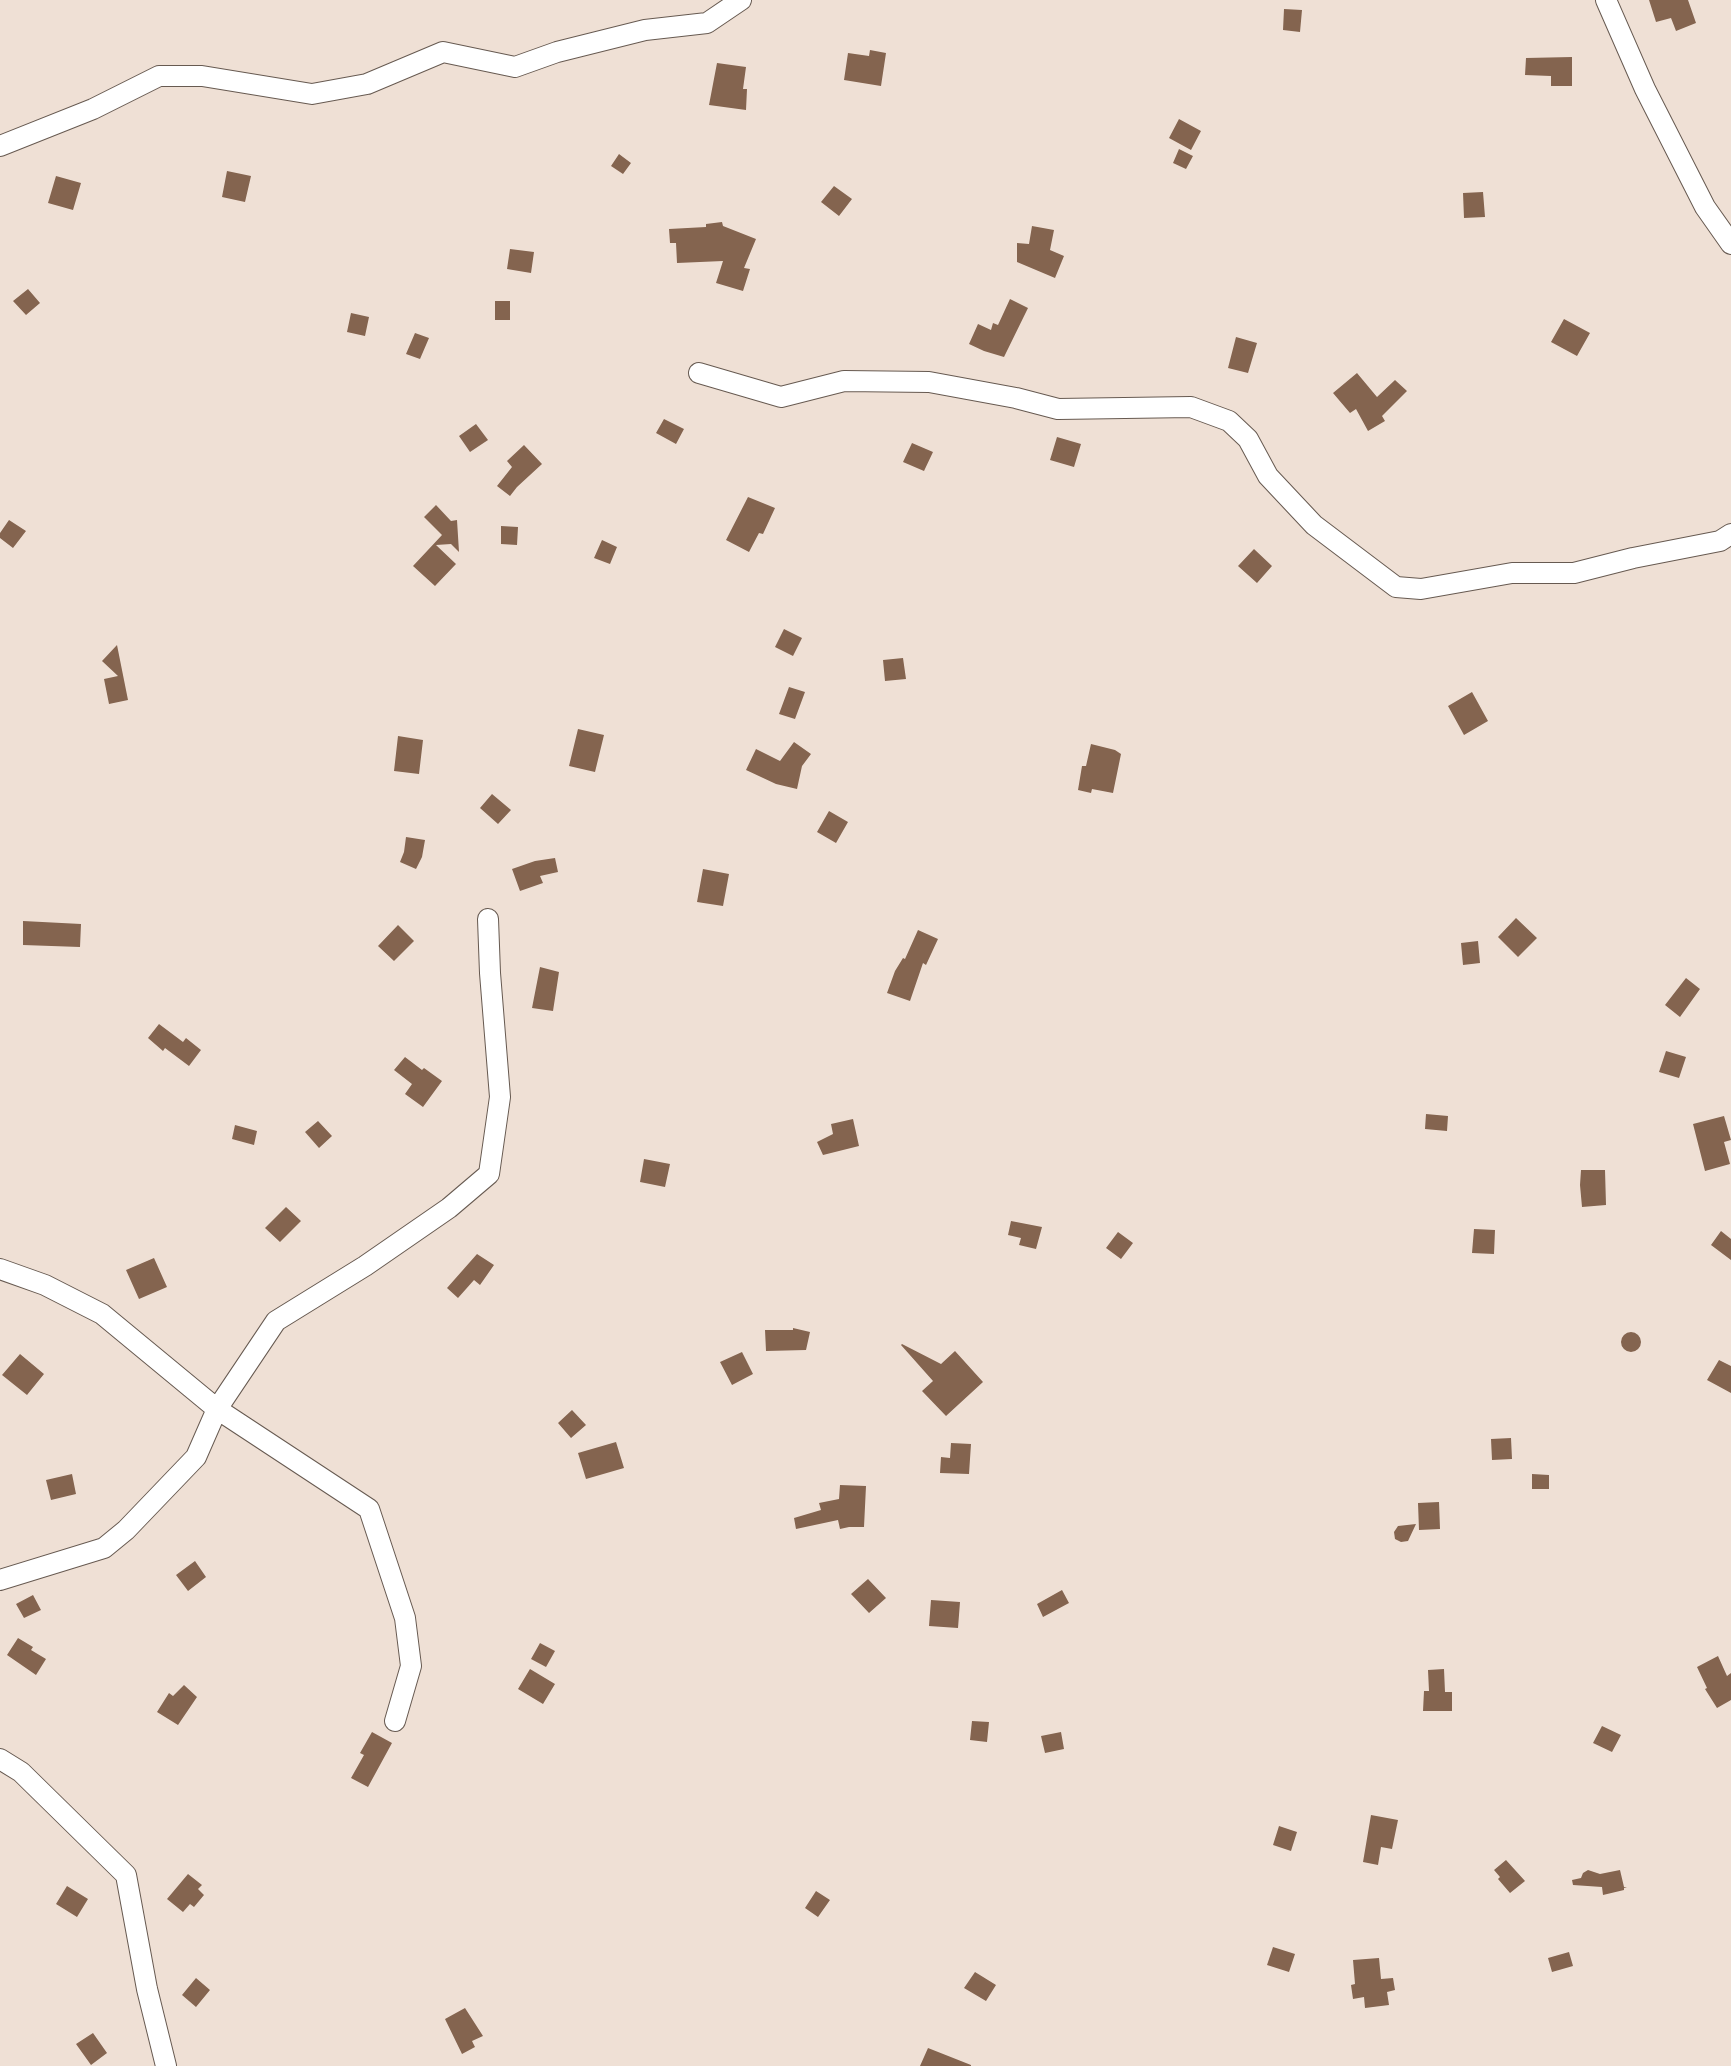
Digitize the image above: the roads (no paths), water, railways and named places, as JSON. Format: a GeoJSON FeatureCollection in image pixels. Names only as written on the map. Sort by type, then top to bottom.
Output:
{"type":"FeatureCollection","features":[{"type":"Feature","properties":{"kind":"street"},"geometry":{"type":"LineString","coordinates":[[0,146],[93,110],[159,76],[202,76],[312,94],[367,84],[443,52],[515,67],[557,52],[645,30],[706,23],[741,0]]}},
{"type":"Feature","properties":{"kind":"street"},"geometry":{"type":"LineString","coordinates":[[1605,0],[1645,89],[1700,197],[1731,244]]}},
{"type":"Feature","properties":{"kind":"street"},"geometry":{"type":"LineString","coordinates":[[699,373],[781,397],[844,381],[929,382],[1016,398],[1058,409],[1191,407],[1230,421],[1248,439],[1268,476],[1314,525],[1396,587],[1421,589],[1512,573],[1574,573],[1633,558],[1720,541],[1731,534]]}},
{"type":"Feature","properties":{"kind":"street"},"geometry":{"type":"LineString","coordinates":[[0,1580],[104,1548],[126,1530],[196,1457],[217,1409],[276,1321],[365,1266],[449,1208],[489,1173],[500,1097],[488,919]]}},
{"type":"Feature","properties":{"kind":"street"},"geometry":{"type":"LineString","coordinates":[[0,1269],[45,1285],[102,1314],[217,1409],[369,1509],[405,1618],[411,1666],[395,1721]]}},
{"type":"Feature","properties":{"kind":"street"},"geometry":{"type":"LineString","coordinates":[[0,1759],[21,1772],[126,1875],[147,1989],[166,2066]]}}]}
